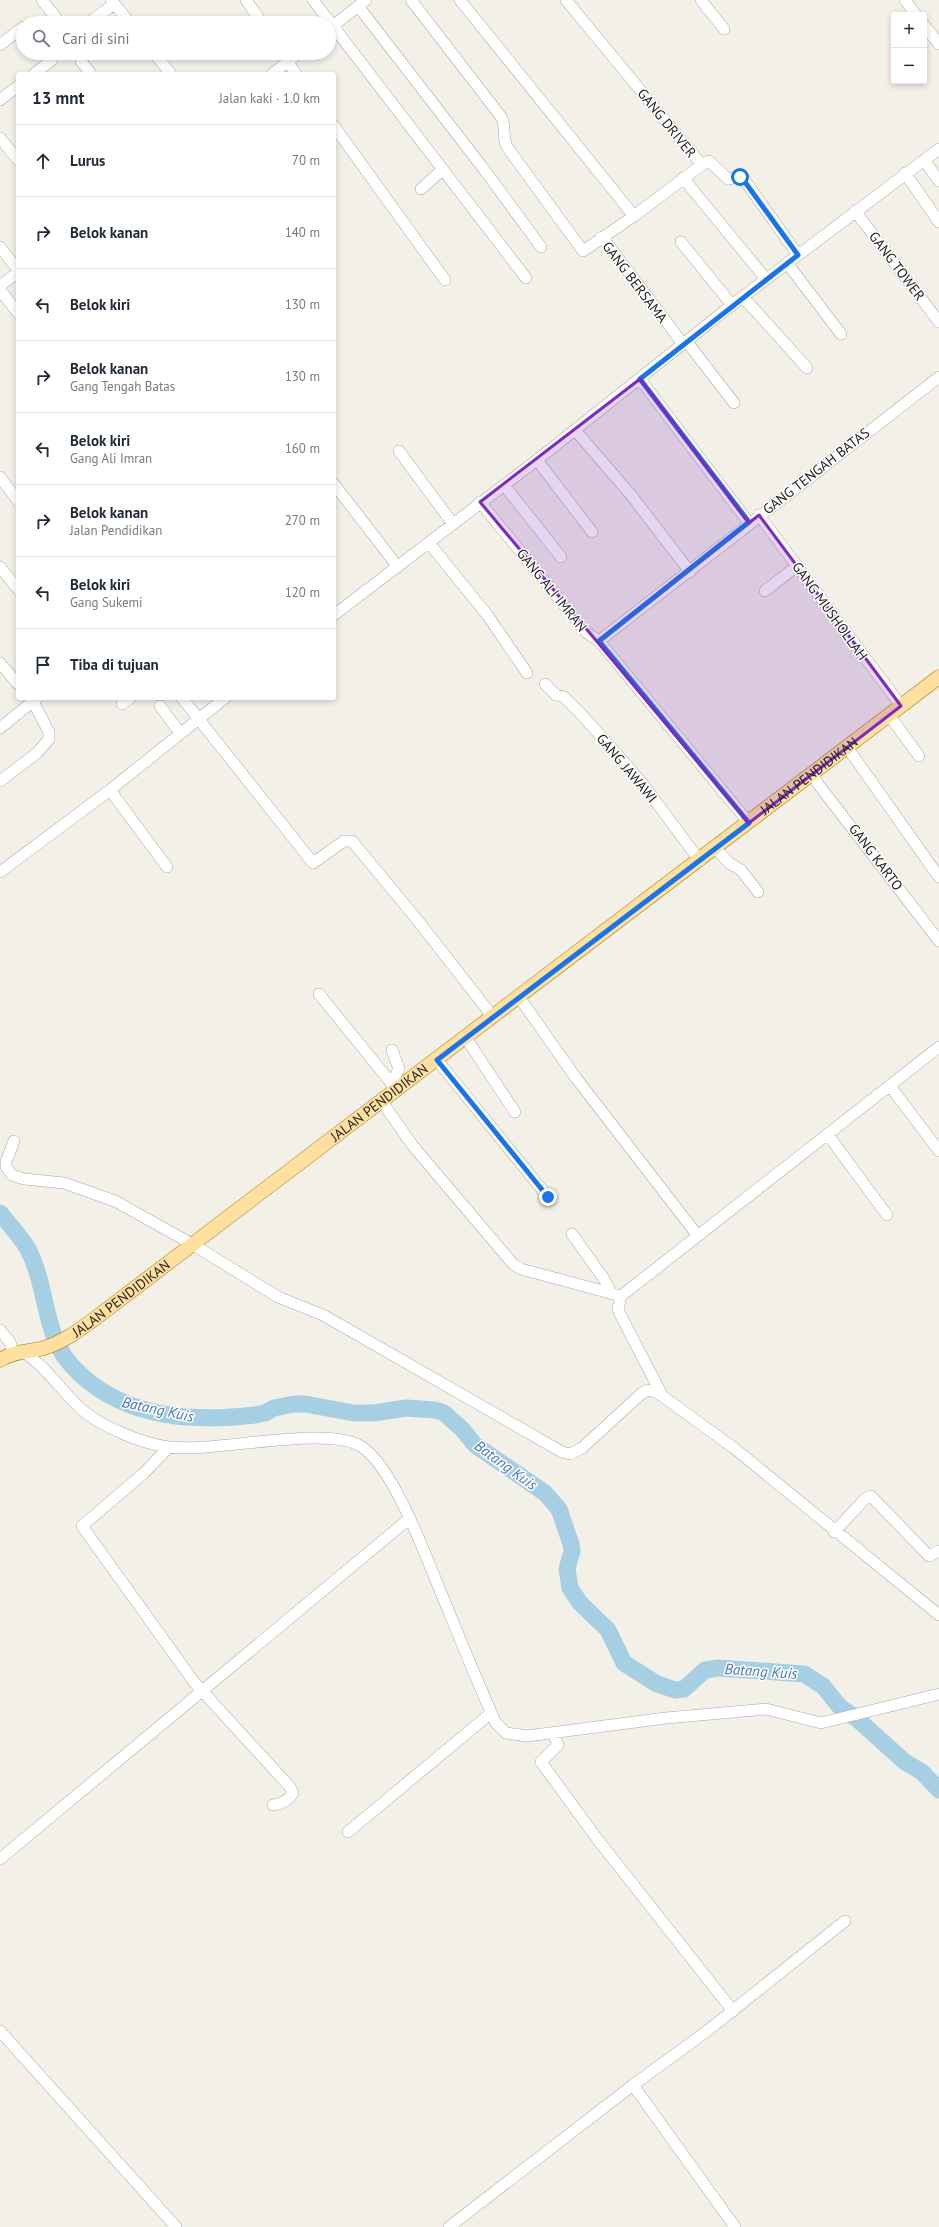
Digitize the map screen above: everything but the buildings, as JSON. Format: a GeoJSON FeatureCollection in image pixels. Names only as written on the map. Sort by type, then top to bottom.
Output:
{"type":"FeatureCollection","features":[{"type":"Feature","properties":{"kind":"main road","name":"JALAN PENDIDIKAN"},"geometry":{"type":"LineString","coordinates":[[0,1360],[18,1352],[45,1347],[68,1338],[382,1102],[398,1082],[437,1060],[939,678]]}},
{"type":"Feature","properties":{"kind":"street"},"geometry":{"type":"LineString","coordinates":[[42,0],[55,16]]}},
{"type":"Feature","properties":{"kind":"street"},"geometry":{"type":"LineString","coordinates":[[246,0],[257,16]]}},
{"type":"Feature","properties":{"kind":"street"},"geometry":{"type":"LineString","coordinates":[[313,0],[323,16]]}},
{"type":"Feature","properties":{"kind":"street","name":"GANG BERSAMA"},"geometry":{"type":"LineString","coordinates":[[411,0],[502,118],[505,143],[583,251],[602,238],[734,403]]}},
{"type":"Feature","properties":{"kind":"street"},"geometry":{"type":"LineString","coordinates":[[460,0],[634,216]]}},
{"type":"Feature","properties":{"kind":"street","name":"GANG DRIVER"},"geometry":{"type":"LineString","coordinates":[[566,0],[702,165],[683,178],[766,279]]}},
{"type":"Feature","properties":{"kind":"street"},"geometry":{"type":"LineString","coordinates":[[701,0],[724,29]]}},
{"type":"Feature","properties":{"kind":"street"},"geometry":{"type":"LineString","coordinates":[[905,0],[914,12]]}},
{"type":"Feature","properties":{"kind":"street"},"geometry":{"type":"LineString","coordinates":[[97,16],[113,2],[124,16]]}},
{"type":"Feature","properties":{"kind":"street"},"geometry":{"type":"LineString","coordinates":[[336,24],[362,3],[541,247]]}},
{"type":"Feature","properties":{"kind":"street"},"geometry":{"type":"LineString","coordinates":[[927,29],[939,44]]}},
{"type":"Feature","properties":{"kind":"street"},"geometry":{"type":"LineString","coordinates":[[0,44],[16,32]]}},
{"type":"Feature","properties":{"kind":"street"},"geometry":{"type":"LineString","coordinates":[[336,34],[526,278]]}},
{"type":"Feature","properties":{"kind":"street"},"geometry":{"type":"LineString","coordinates":[[37,72],[52,60]]}},
{"type":"Feature","properties":{"kind":"street"},"geometry":{"type":"LineString","coordinates":[[81,60],[89,72]]}},
{"type":"Feature","properties":{"kind":"street"},"geometry":{"type":"LineString","coordinates":[[160,60],[169,72]]}},
{"type":"Feature","properties":{"kind":"street"},"geometry":{"type":"LineString","coordinates":[[274,72],[288,60]]}},
{"type":"Feature","properties":{"kind":"street"},"geometry":{"type":"LineString","coordinates":[[294,60],[296,72]]}},
{"type":"Feature","properties":{"kind":"street"},"geometry":{"type":"LineString","coordinates":[[0,100],[16,91]]}},
{"type":"Feature","properties":{"kind":"street"},"geometry":{"type":"LineString","coordinates":[[336,129],[445,280]]}},
{"type":"Feature","properties":{"kind":"street"},"geometry":{"type":"LineString","coordinates":[[0,138],[16,158]]}},
{"type":"Feature","properties":{"kind":"street"},"geometry":{"type":"LineString","coordinates":[[336,614],[480,502],[537,460],[732,305],[905,173],[939,149]]}},
{"type":"Feature","properties":{"kind":"street"},"geometry":{"type":"LineString","coordinates":[[924,160],[939,181]]}},
{"type":"Feature","properties":{"kind":"street"},"geometry":{"type":"LineString","coordinates":[[702,165],[711,162],[728,180],[742,178],[798,255]]}},
{"type":"Feature","properties":{"kind":"street"},"geometry":{"type":"LineString","coordinates":[[421,189],[442,170]]}},
{"type":"Feature","properties":{"kind":"street"},"geometry":{"type":"LineString","coordinates":[[905,173],[939,222]]}},
{"type":"Feature","properties":{"kind":"street"},"geometry":{"type":"LineString","coordinates":[[602,238],[634,216],[683,178]]}},
{"type":"Feature","properties":{"kind":"street","name":"GANG TOWER"},"geometry":{"type":"LineString","coordinates":[[855,211],[939,322]]}},
{"type":"Feature","properties":{"kind":"street"},"geometry":{"type":"LineString","coordinates":[[681,242],[732,305]]}},
{"type":"Feature","properties":{"kind":"street"},"geometry":{"type":"LineString","coordinates":[[0,247],[16,268]]}},
{"type":"Feature","properties":{"kind":"street"},"geometry":{"type":"LineString","coordinates":[[787,263],[841,334]]}},
{"type":"Feature","properties":{"kind":"street"},"geometry":{"type":"LineString","coordinates":[[0,286],[16,273]]}},
{"type":"Feature","properties":{"kind":"street"},"geometry":{"type":"LineString","coordinates":[[0,290],[16,310]]}},
{"type":"Feature","properties":{"kind":"street"},"geometry":{"type":"LineString","coordinates":[[743,297],[807,368]]}},
{"type":"Feature","properties":{"kind":"street","name":"GANG TENGAH BATAS"},"geometry":{"type":"LineString","coordinates":[[599,641],[690,572],[749,522],[759,516],[939,377]]}},
{"type":"Feature","properties":{"kind":"street"},"geometry":{"type":"LineString","coordinates":[[640,379],[749,522]]}},
{"type":"Feature","properties":{"kind":"street"},"geometry":{"type":"LineString","coordinates":[[575,430],[631,495],[690,572]]}},
{"type":"Feature","properties":{"kind":"street"},"geometry":{"type":"LineString","coordinates":[[399,451],[453,524]]}},
{"type":"Feature","properties":{"kind":"street"},"geometry":{"type":"LineString","coordinates":[[537,460],[592,532]]}},
{"type":"Feature","properties":{"kind":"street"},"geometry":{"type":"LineString","coordinates":[[0,477],[16,498]]}},
{"type":"Feature","properties":{"kind":"street"},"geometry":{"type":"LineString","coordinates":[[504,485],[561,556]]}},
{"type":"Feature","properties":{"kind":"street"},"geometry":{"type":"LineString","coordinates":[[336,487],[398,567]]}},
{"type":"Feature","properties":{"kind":"street","name":"GANG ALI IMRAN"},"geometry":{"type":"LineString","coordinates":[[480,502],[587,633],[599,641],[749,823]]}},
{"type":"Feature","properties":{"kind":"street","name":"GANG MUSHOLLAH"},"geometry":{"type":"LineString","coordinates":[[759,516],[901,706]]}},
{"type":"Feature","properties":{"kind":"street"},"geometry":{"type":"LineString","coordinates":[[429,543],[488,616],[527,673]]}},
{"type":"Feature","properties":{"kind":"street"},"geometry":{"type":"LineString","coordinates":[[765,591],[797,566]]}},
{"type":"Feature","properties":{"kind":"street"},"geometry":{"type":"LineString","coordinates":[[0,568],[16,587]]}},
{"type":"Feature","properties":{"kind":"street"},"geometry":{"type":"LineString","coordinates":[[0,664],[16,682]]}},
{"type":"Feature","properties":{"kind":"street","name":"GANG JAWAWI"},"geometry":{"type":"LineString","coordinates":[[545,684],[556,695],[564,697],[622,760],[642,783],[700,861]]}},
{"type":"Feature","properties":{"kind":"street"},"geometry":{"type":"LineString","coordinates":[[0,728],[33,700]]}},
{"type":"Feature","properties":{"kind":"street"},"geometry":{"type":"LineString","coordinates":[[0,781],[37,753],[49,739],[49,732],[34,700]]}},
{"type":"Feature","properties":{"kind":"street"},"geometry":{"type":"LineString","coordinates":[[184,700],[254,790],[314,863],[344,841],[352,841],[419,922],[493,1017]]}},
{"type":"Feature","properties":{"kind":"street"},"geometry":{"type":"LineString","coordinates":[[0,872],[110,790],[223,700]]}},
{"type":"Feature","properties":{"kind":"street"},"geometry":{"type":"LineString","coordinates":[[160,706],[180,733]]}},
{"type":"Feature","properties":{"kind":"street"},"geometry":{"type":"LineString","coordinates":[[889,715],[919,756]]}},
{"type":"Feature","properties":{"kind":"street"},"geometry":{"type":"LineString","coordinates":[[847,747],[939,877]]}},
{"type":"Feature","properties":{"kind":"street","name":"GANG KARTO"},"geometry":{"type":"LineString","coordinates":[[813,774],[939,941]]}},
{"type":"Feature","properties":{"kind":"street"},"geometry":{"type":"LineString","coordinates":[[110,790],[166,867]]}},
{"type":"Feature","properties":{"kind":"street"},"geometry":{"type":"LineString","coordinates":[[716,849],[730,863],[741,870],[758,892]]}},
{"type":"Feature","properties":{"kind":"street"},"geometry":{"type":"LineString","coordinates":[[319,994],[398,1082]]}},
{"type":"Feature","properties":{"kind":"street"},"geometry":{"type":"LineString","coordinates":[[519,997],[576,1078],[698,1236]]}},
{"type":"Feature","properties":{"kind":"street"},"geometry":{"type":"LineString","coordinates":[[466,1038],[515,1112]]}},
{"type":"Feature","properties":{"kind":"street"},"geometry":{"type":"LineString","coordinates":[[618,1300],[939,1047]]}},
{"type":"Feature","properties":{"kind":"street"},"geometry":{"type":"LineString","coordinates":[[392,1050],[399,1067],[398,1082]]}},
{"type":"Feature","properties":{"kind":"street"},"geometry":{"type":"LineString","coordinates":[[437,1060],[548,1197]]}},
{"type":"Feature","properties":{"kind":"street"},"geometry":{"type":"LineString","coordinates":[[890,1086],[939,1151]]}},
{"type":"Feature","properties":{"kind":"street"},"geometry":{"type":"LineString","coordinates":[[382,1102],[413,1146],[513,1264],[521,1269],[618,1300]]}},
{"type":"Feature","properties":{"kind":"street"},"geometry":{"type":"LineString","coordinates":[[828,1135],[887,1215]]}},
{"type":"Feature","properties":{"kind":"street"},"geometry":{"type":"LineString","coordinates":[[14,1141],[6,1162],[6,1167],[12,1175],[24,1180],[64,1183],[102,1195],[192,1244],[278,1297],[323,1315],[562,1452],[570,1454],[582,1448],[648,1390],[662,1396],[734,1448],[834,1532],[939,1615]]}},
{"type":"Feature","properties":{"kind":"street"},"geometry":{"type":"LineString","coordinates":[[572,1234],[618,1300],[662,1396]]}},
{"type":"Feature","properties":{"kind":"street"},"geometry":{"type":"LineString","coordinates":[[0,1330],[18,1352],[47,1371],[80,1408],[96,1421],[124,1434],[169,1447],[234,1446],[301,1439],[346,1440],[362,1447],[370,1454],[391,1483],[410,1518],[491,1713],[500,1728],[506,1733],[527,1736],[666,1718],[766,1709],[821,1723],[939,1694]]}},
{"type":"Feature","properties":{"kind":"street"},"geometry":{"type":"LineString","coordinates":[[169,1447],[144,1473],[81,1526],[132,1598],[201,1690],[290,1787],[293,1793],[290,1798],[281,1804],[273,1805]]}},
{"type":"Feature","properties":{"kind":"street"},"geometry":{"type":"LineString","coordinates":[[834,1532],[861,1503],[871,1496],[929,1556],[939,1551]]}},
{"type":"Feature","properties":{"kind":"street"},"geometry":{"type":"LineString","coordinates":[[0,1859],[201,1690],[410,1518]]}},
{"type":"Feature","properties":{"kind":"street"},"geometry":{"type":"LineString","coordinates":[[348,1832],[491,1713]]}},
{"type":"Feature","properties":{"kind":"street"},"geometry":{"type":"LineString","coordinates":[[554,1733],[558,1745],[541,1762],[598,1840],[637,1887],[733,2011]]}},
{"type":"Feature","properties":{"kind":"street"},"geometry":{"type":"LineString","coordinates":[[449,2227],[633,2085],[733,2011],[845,1921]]}},
{"type":"Feature","properties":{"kind":"street"},"geometry":{"type":"LineString","coordinates":[[0,2031],[176,2227]]}},
{"type":"Feature","properties":{"kind":"street"},"geometry":{"type":"LineString","coordinates":[[633,2085],[735,2227]]}},
{"type":"Feature","properties":{"kind":"highlighted area"},"geometry":{"type":"Polygon","coordinates":[[[640,379],[749,523],[759,515],[901,706],[749,823],[480,502],[640,379]]]}},
{"type":"Feature","properties":{"kind":"waterway","name":"Batang Kuis"},"geometry":{"type":"LineString","coordinates":[[0,1213],[22,1240],[33,1259],[54,1336],[59,1347],[77,1371],[100,1390],[120,1401],[141,1409],[186,1417],[209,1418],[255,1415],[265,1413],[274,1408],[294,1404],[305,1404],[354,1413],[374,1413],[406,1408],[435,1410],[444,1413],[462,1429],[475,1445],[545,1493],[559,1509],[572,1551],[567,1569],[570,1588],[580,1603],[608,1630],[624,1663],[657,1684],[675,1690],[684,1689],[705,1670],[718,1668],[804,1674],[823,1686],[840,1707],[856,1718],[905,1762],[922,1772],[939,1790]]}},
{"type":"Feature","properties":{"kind":"route"},"geometry":{"type":"LineString","coordinates":[[548,1197],[437,1060],[749,823],[680,737],[599,641],[690,572],[749,522],[640,379],[732,305],[798,255],[740,177]]}}]}
